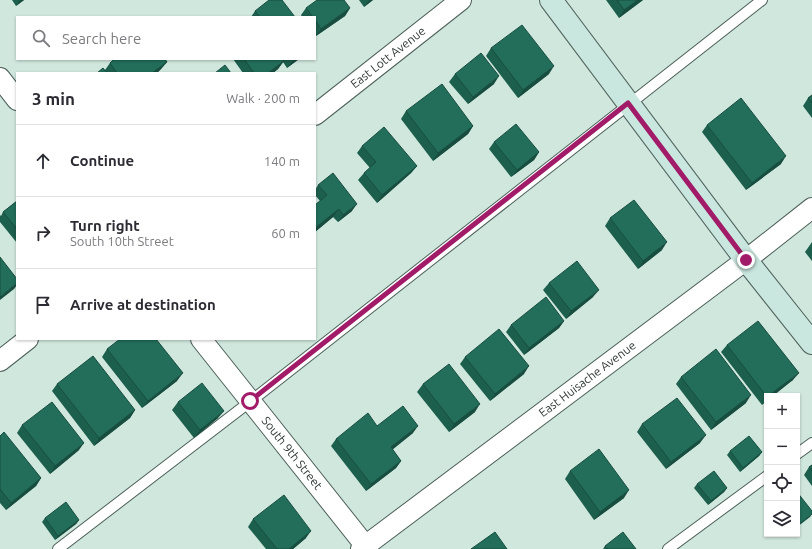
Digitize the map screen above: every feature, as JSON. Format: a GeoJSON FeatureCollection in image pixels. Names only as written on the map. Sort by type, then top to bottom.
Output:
{"type":"FeatureCollection","features":[{"type":"Feature","properties":{"kind":"street","name":"East Lott Avenue"},"geometry":{"type":"LineString","coordinates":[[316,114],[461,0]]}},
{"type":"Feature","properties":{"kind":"street"},"geometry":{"type":"LineString","coordinates":[[551,0],[746,260],[812,343]]}},
{"type":"Feature","properties":{"kind":"street"},"geometry":{"type":"LineString","coordinates":[[0,78],[16,99]]}},
{"type":"Feature","properties":{"kind":"street","name":"East Huisache Avenue"},"geometry":{"type":"LineString","coordinates":[[365,548],[746,260],[812,208]]}},
{"type":"Feature","properties":{"kind":"street"},"geometry":{"type":"LineString","coordinates":[[0,361],[27,340]]}},
{"type":"Feature","properties":{"kind":"street","name":"South 9th Street"},"geometry":{"type":"LineString","coordinates":[[202,340],[365,548]]}},
{"type":"Feature","properties":{"kind":"lane"},"geometry":{"type":"LineString","coordinates":[[58,549],[250,401],[628,103],[762,0]]}},
{"type":"Feature","properties":{"kind":"lane"},"geometry":{"type":"LineString","coordinates":[[800,452],[812,443]]}},
{"type":"Feature","properties":{"kind":"lane"},"geometry":{"type":"LineString","coordinates":[[668,549],[764,478]]}},
{"type":"Feature","properties":{"kind":"building"},"geometry":{"type":"Polygon","coordinates":[[[269,0],[282,0],[294,16],[259,16],[255,11],[269,0]]]}},
{"type":"Feature","properties":{"kind":"building"},"geometry":{"type":"Polygon","coordinates":[[[317,0],[344,0],[350,8],[321,29],[316,22],[316,16],[312,16],[306,8],[317,0]]]}},
{"type":"Feature","properties":{"kind":"building"},"geometry":{"type":"Polygon","coordinates":[[[617,0],[638,0],[624,10],[617,0]]]}},
{"type":"Feature","properties":{"kind":"building"},"geometry":{"type":"Polygon","coordinates":[[[522,25],[554,66],[523,90],[491,48],[522,25]]]}},
{"type":"Feature","properties":{"kind":"building"},"geometry":{"type":"Polygon","coordinates":[[[481,53],[499,76],[473,97],[455,74],[481,53]]]}},
{"type":"Feature","properties":{"kind":"building"},"geometry":{"type":"Polygon","coordinates":[[[113,60],[166,60],[167,62],[153,72],[116,72],[110,63],[113,60]]]}},
{"type":"Feature","properties":{"kind":"building"},"geometry":{"type":"Polygon","coordinates":[[[245,60],[284,61],[269,72],[253,72],[245,60]]]}},
{"type":"Feature","properties":{"kind":"building"},"geometry":{"type":"Polygon","coordinates":[[[225,65],[230,72],[216,72],[225,65]]]}},
{"type":"Feature","properties":{"kind":"building"},"geometry":{"type":"Polygon","coordinates":[[[103,68],[106,72],[98,72],[103,68]]]}},
{"type":"Feature","properties":{"kind":"building"},"geometry":{"type":"Polygon","coordinates":[[[442,84],[473,126],[438,153],[406,111],[442,84]]]}},
{"type":"Feature","properties":{"kind":"building"},"geometry":{"type":"Polygon","coordinates":[[[812,95],[812,103],[808,98],[812,95]]]}},
{"type":"Feature","properties":{"kind":"building"},"geometry":{"type":"Polygon","coordinates":[[[741,98],[786,156],[752,183],[707,125],[741,98]]]}},
{"type":"Feature","properties":{"kind":"building"},"geometry":{"type":"Polygon","coordinates":[[[516,124],[539,152],[517,170],[494,142],[516,124]]]}},
{"type":"Feature","properties":{"kind":"building"},"geometry":{"type":"Polygon","coordinates":[[[384,127],[417,166],[382,195],[364,173],[376,162],[362,146],[384,127]]]}},
{"type":"Feature","properties":{"kind":"building"},"geometry":{"type":"Polygon","coordinates":[[[333,173],[357,204],[343,215],[339,209],[316,227],[316,204],[327,195],[318,185],[333,173]]]}},
{"type":"Feature","properties":{"kind":"building"},"geometry":{"type":"Polygon","coordinates":[[[634,200],[667,242],[643,261],[610,218],[634,200]]]}},
{"type":"Feature","properties":{"kind":"building"},"geometry":{"type":"Polygon","coordinates":[[[16,202],[16,228],[3,212],[16,202]]]}},
{"type":"Feature","properties":{"kind":"building"},"geometry":{"type":"Polygon","coordinates":[[[0,257],[16,278],[16,284],[0,297],[0,257]]]}},
{"type":"Feature","properties":{"kind":"building"},"geometry":{"type":"Polygon","coordinates":[[[577,261],[599,290],[571,311],[549,283],[577,261]]]}},
{"type":"Feature","properties":{"kind":"building"},"geometry":{"type":"Polygon","coordinates":[[[546,297],[564,321],[529,348],[511,325],[546,297]]]}},
{"type":"Feature","properties":{"kind":"building"},"geometry":{"type":"Polygon","coordinates":[[[758,321],[799,373],[772,393],[764,393],[727,345],[758,321]]]}},
{"type":"Feature","properties":{"kind":"building"},"geometry":{"type":"Polygon","coordinates":[[[499,329],[529,366],[495,394],[465,357],[499,329]]]}},
{"type":"Feature","properties":{"kind":"building"},"geometry":{"type":"Polygon","coordinates":[[[119,340],[157,340],[183,373],[148,401],[107,349],[119,340]]]}},
{"type":"Feature","properties":{"kind":"building"},"geometry":{"type":"Polygon","coordinates":[[[716,349],[751,395],[716,422],[681,377],[716,349]]]}},
{"type":"Feature","properties":{"kind":"building"},"geometry":{"type":"Polygon","coordinates":[[[93,356],[135,410],[99,438],[57,384],[93,356]]]}},
{"type":"Feature","properties":{"kind":"building"},"geometry":{"type":"Polygon","coordinates":[[[449,364],[480,404],[454,424],[423,384],[449,364]]]}},
{"type":"Feature","properties":{"kind":"building"},"geometry":{"type":"Polygon","coordinates":[[[202,383],[224,411],[200,430],[178,402],[202,383]]]}},
{"type":"Feature","properties":{"kind":"building"},"geometry":{"type":"Polygon","coordinates":[[[677,398],[706,435],[671,462],[642,424],[677,398]]]}},
{"type":"Feature","properties":{"kind":"building"},"geometry":{"type":"Polygon","coordinates":[[[52,402],[84,443],[55,466],[22,425],[52,402]]]}},
{"type":"Feature","properties":{"kind":"building"},"geometry":{"type":"Polygon","coordinates":[[[403,406],[418,426],[391,447],[401,461],[371,484],[336,439],[368,413],[377,426],[403,406]]]}},
{"type":"Feature","properties":{"kind":"building"},"geometry":{"type":"Polygon","coordinates":[[[4,432],[41,478],[11,503],[0,489],[0,436],[4,432]]]}},
{"type":"Feature","properties":{"kind":"building"},"geometry":{"type":"Polygon","coordinates":[[[749,436],[762,452],[743,468],[730,451],[749,436]]]}},
{"type":"Feature","properties":{"kind":"building"},"geometry":{"type":"Polygon","coordinates":[[[599,449],[629,490],[600,512],[570,471],[599,449]]]}},
{"type":"Feature","properties":{"kind":"building"},"geometry":{"type":"Polygon","coordinates":[[[714,471],[727,488],[711,501],[697,484],[714,471]]]}},
{"type":"Feature","properties":{"kind":"building"},"geometry":{"type":"Polygon","coordinates":[[[284,495],[311,531],[289,549],[277,549],[253,519],[284,495]]]}},
{"type":"Feature","properties":{"kind":"building"},"geometry":{"type":"Polygon","coordinates":[[[800,496],[812,511],[812,514],[800,524],[800,496]]]}},
{"type":"Feature","properties":{"kind":"building"},"geometry":{"type":"Polygon","coordinates":[[[66,502],[79,520],[58,536],[45,518],[66,502]]]}},
{"type":"Feature","properties":{"kind":"building"},"geometry":{"type":"Polygon","coordinates":[[[495,532],[507,549],[471,549],[495,532]]]}},
{"type":"Feature","properties":{"kind":"building"},"geometry":{"type":"Polygon","coordinates":[[[623,532],[636,549],[607,549],[605,546],[623,532]]]}},
{"type":"Feature","properties":{"kind":"route"},"geometry":{"type":"LineString","coordinates":[[250,401],[628,103],[746,260]]}}]}
